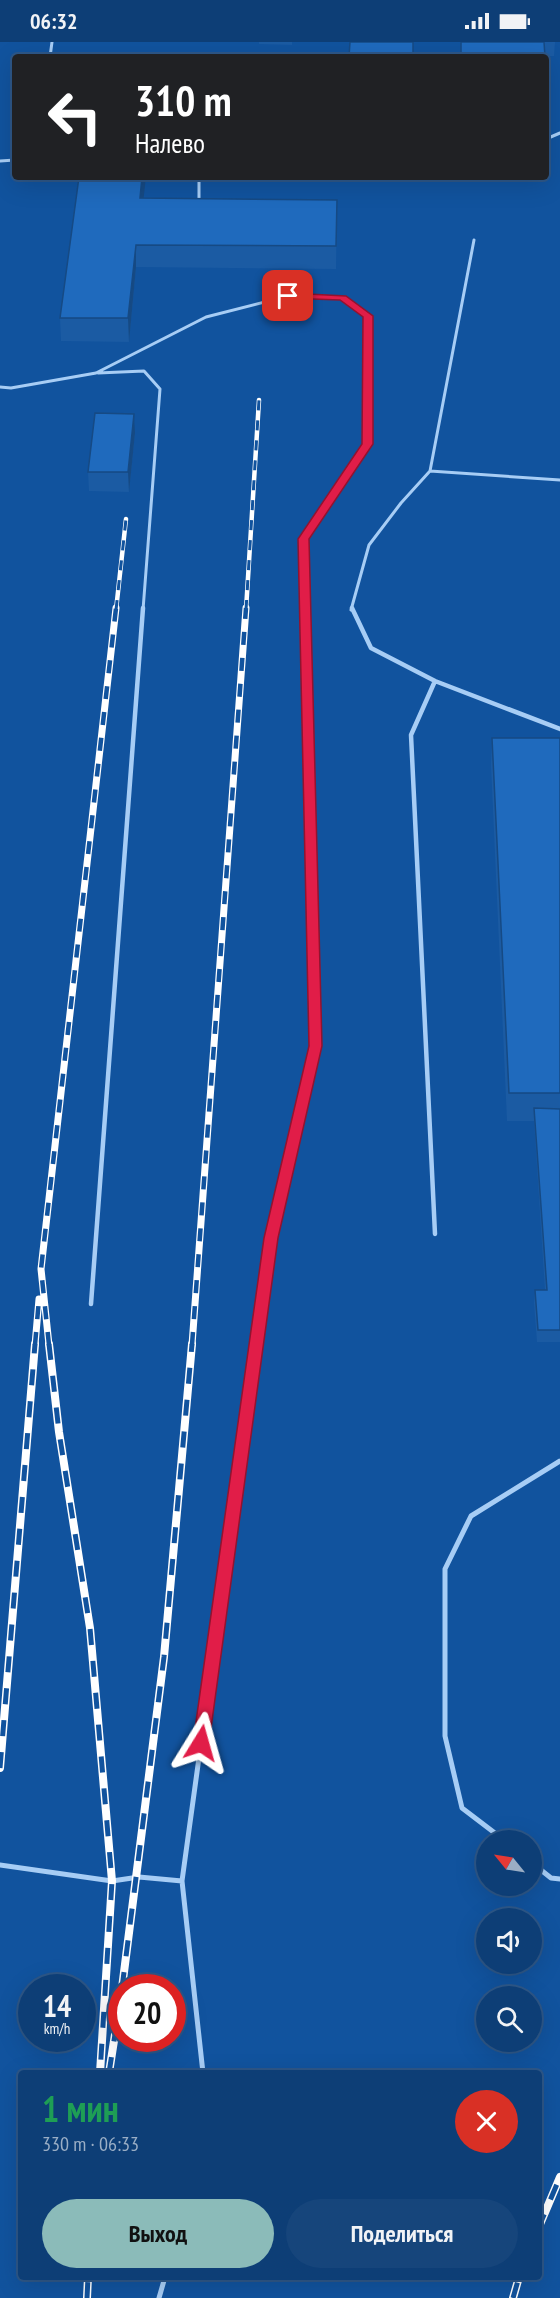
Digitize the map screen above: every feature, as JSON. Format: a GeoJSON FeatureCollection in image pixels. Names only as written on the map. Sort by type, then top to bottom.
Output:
{"type":"FeatureCollection","features":[{"type":"Feature","properties":{"kind":"lane"},"geometry":{"type":"LineString","coordinates":[[199,180],[199,206]]}},
{"type":"Feature","properties":{"kind":"lane"},"geometry":{"type":"LineString","coordinates":[[474,240],[457,339],[430,471],[401,503],[369,545],[351,611],[371,648],[435,681],[560,729]]}},
{"type":"Feature","properties":{"kind":"lane"},"geometry":{"type":"LineString","coordinates":[[96,373],[206,317],[288,296],[342,298],[368,316],[368,444],[303,539],[315,1046],[271,1238],[182,1881],[203,2070]]}},
{"type":"Feature","properties":{"kind":"lane"},"geometry":{"type":"LineString","coordinates":[[0,387],[11,388],[96,373],[144,372],[160,389],[91,1304]]}},
{"type":"Feature","properties":{"kind":"lane"},"geometry":{"type":"LineString","coordinates":[[430,471],[560,480]]}},
{"type":"Feature","properties":{"kind":"lane"},"geometry":{"type":"LineString","coordinates":[[435,681],[411,735],[435,1234]]}},
{"type":"Feature","properties":{"kind":"lane"},"geometry":{"type":"LineString","coordinates":[[491,1830],[462,1808],[445,1736],[445,1569],[471,1516],[560,1461]]}},
{"type":"Feature","properties":{"kind":"lane"},"geometry":{"type":"LineString","coordinates":[[0,1865],[112,1881],[138,1877],[182,1881]]}},
{"type":"Feature","properties":{"kind":"lane"},"geometry":{"type":"LineString","coordinates":[[542,1871],[551,1878],[560,1879]]}},
{"type":"Feature","properties":{"kind":"lane"},"geometry":{"type":"LineString","coordinates":[[159,2298],[164,2280]]}},
{"type":"Feature","properties":{"kind":"building"},"geometry":{"type":"Polygon","coordinates":[[[350,42],[413,42],[413,54],[349,54],[350,42]]]}},
{"type":"Feature","properties":{"kind":"building"},"geometry":{"type":"Polygon","coordinates":[[[461,42],[544,42],[545,54],[461,54],[461,42]]]}},
{"type":"Feature","properties":{"kind":"building"},"geometry":{"type":"Polygon","coordinates":[[[79,180],[142,180],[140,198],[337,200],[336,246],[136,245],[128,318],[60,318],[79,180]]]}},
{"type":"Feature","properties":{"kind":"building"},"geometry":{"type":"Polygon","coordinates":[[[95,413],[134,414],[128,472],[88,472],[95,413]]]}},
{"type":"Feature","properties":{"kind":"building"},"geometry":{"type":"Polygon","coordinates":[[[492,738],[560,738],[560,1093],[509,1093],[492,738]]]}},
{"type":"Feature","properties":{"kind":"building"},"geometry":{"type":"Polygon","coordinates":[[[534,1108],[560,1109],[560,1330],[538,1330],[535,1290],[547,1290],[534,1108]]]}},
{"type":"Feature","properties":{"kind":"railway"},"geometry":{"type":"LineString","coordinates":[[246,610],[259,400]]}},
{"type":"Feature","properties":{"kind":"railway"},"geometry":{"type":"LineString","coordinates":[[116,610],[126,519]]}},
{"type":"Feature","properties":{"kind":"railway"},"geometry":{"type":"LineString","coordinates":[[49,1345],[41,1269],[116,608]]}},
{"type":"Feature","properties":{"kind":"railway"},"geometry":{"type":"LineString","coordinates":[[192,1345],[246,608]]}},
{"type":"Feature","properties":{"kind":"railway"},"geometry":{"type":"LineString","coordinates":[[35,1345],[39,1299]]}},
{"type":"Feature","properties":{"kind":"railway"},"geometry":{"type":"LineString","coordinates":[[0,1768],[35,1344]]}},
{"type":"Feature","properties":{"kind":"railway"},"geometry":{"type":"LineString","coordinates":[[49,1344],[59,1432],[90,1628],[112,1881],[100,2070]]}},
{"type":"Feature","properties":{"kind":"railway"},"geometry":{"type":"LineString","coordinates":[[124,1974],[164,1657],[192,1344]]}},
{"type":"Feature","properties":{"kind":"railway"},"geometry":{"type":"LineString","coordinates":[[109,2070],[112,2052]]}},
{"type":"Feature","properties":{"kind":"railway"},"geometry":{"type":"LineString","coordinates":[[542,2220],[560,2177]]}},
{"type":"Feature","properties":{"kind":"railway"},"geometry":{"type":"LineString","coordinates":[[87,2298],[88,2280]]}},
{"type":"Feature","properties":{"kind":"railway"},"geometry":{"type":"LineString","coordinates":[[513,2298],[518,2280]]}},
{"type":"Feature","properties":{"kind":"route"},"geometry":{"type":"LineString","coordinates":[[201,1743],[271,1238],[315,1046],[303,539],[368,444],[368,316],[342,298],[288,296]]}}]}
